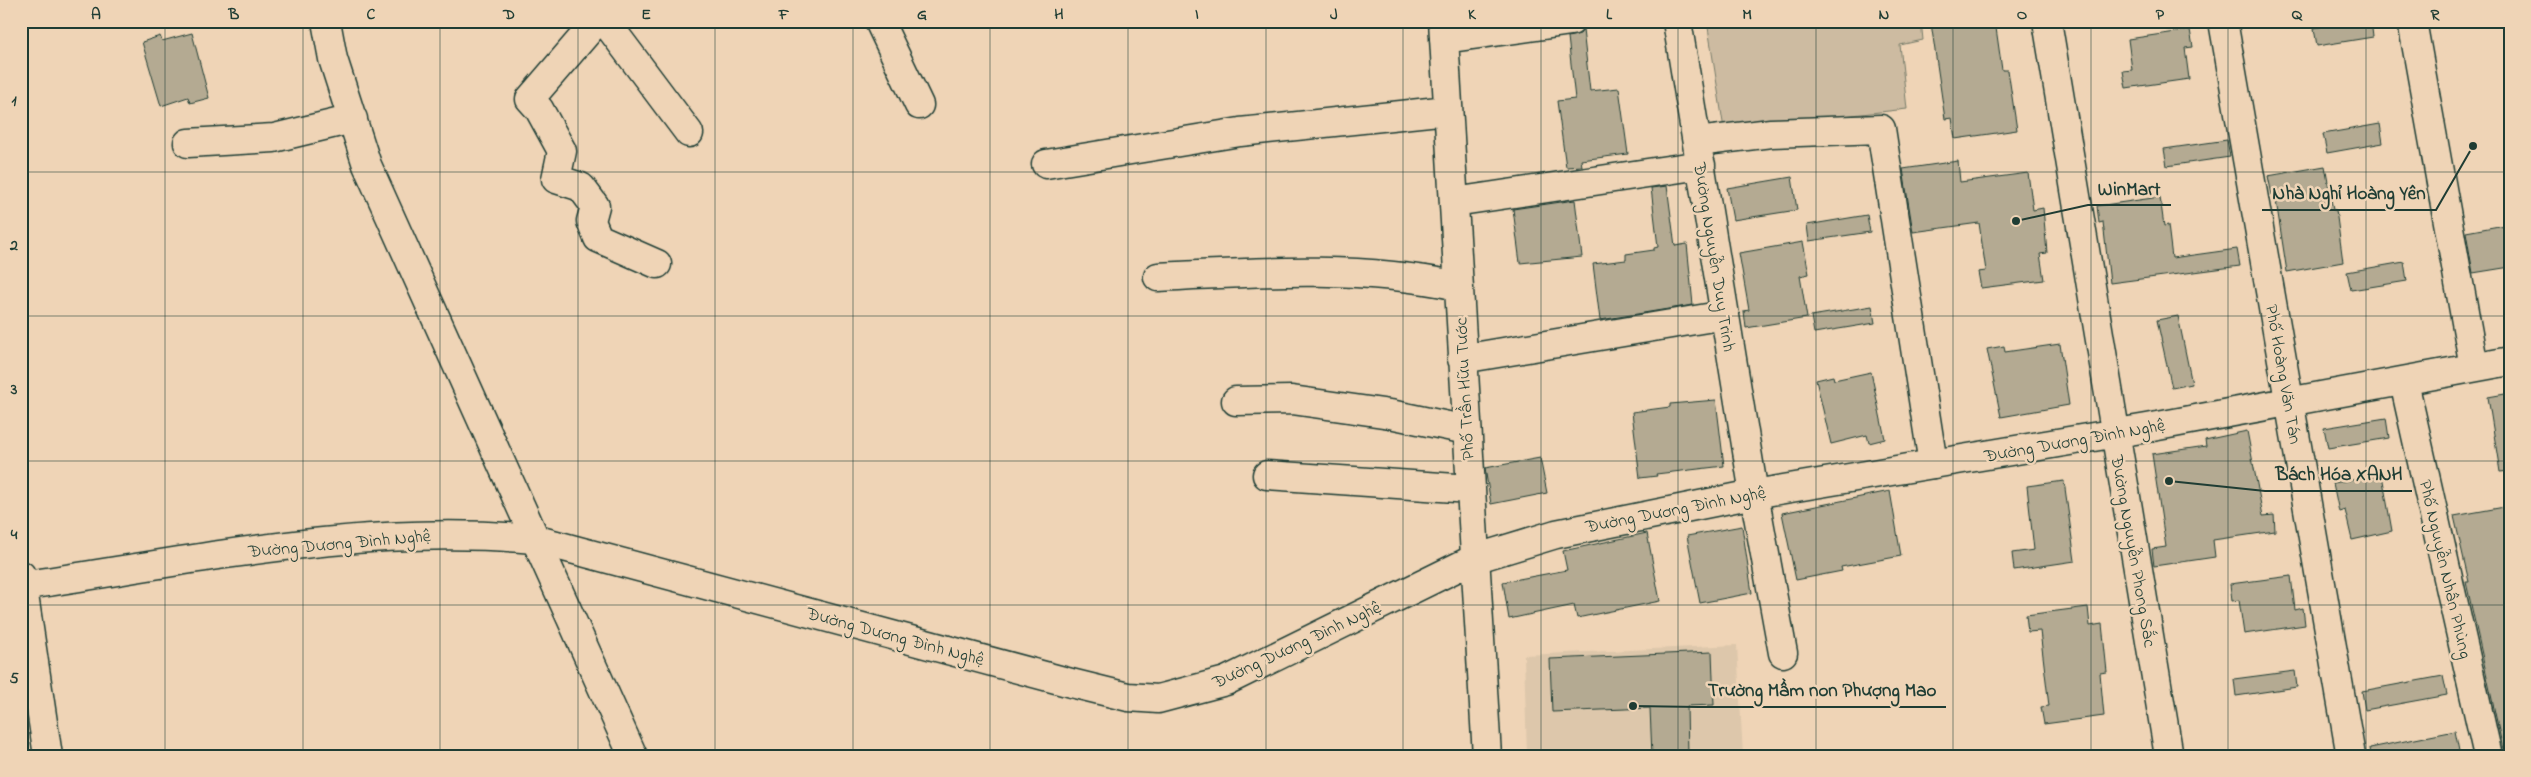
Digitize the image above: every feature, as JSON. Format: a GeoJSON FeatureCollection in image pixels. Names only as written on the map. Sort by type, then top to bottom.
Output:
{"type":"FeatureCollection","features":[{"type":"Feature","properties":{"kind":"street"},"geometry":{"type":"LineString","coordinates":[[326,21],[334,58],[367,165],[633,756]]}},
{"type":"Feature","properties":{"kind":"street"},"geometry":{"type":"LineString","coordinates":[[596,21],[530,99],[539,109],[562,151],[556,179],[581,187],[596,206],[591,220],[598,238],[657,264]]}},
{"type":"Feature","properties":{"kind":"street"},"geometry":{"type":"LineString","coordinates":[[604,21],[689,133]]}},
{"type":"Feature","properties":{"kind":"street"},"geometry":{"type":"LineString","coordinates":[[879,21],[919,105]]}},
{"type":"Feature","properties":{"kind":"street"},"geometry":{"type":"LineString","coordinates":[[1444,30],[1571,21]]}},
{"type":"Feature","properties":{"kind":"street","name":"Đường Nguyễn Duy Trinh"},"geometry":{"type":"LineString","coordinates":[[1677,21],[1754,494],[1783,653]]}},
{"type":"Feature","properties":{"kind":"street","name":"Đường Nguyễn Phong Sắc"},"geometry":{"type":"LineString","coordinates":[[2047,21],[2114,434],[2169,756]]}},
{"type":"Feature","properties":{"kind":"street","name":"Phố Hoàng Văn Tán"},"geometry":{"type":"LineString","coordinates":[[2223,21],[2351,756]]}},
{"type":"Feature","properties":{"kind":"street"},"geometry":{"type":"LineString","coordinates":[[2412,21],[2474,367]]}},
{"type":"Feature","properties":{"kind":"street","name":"Phố Trần Hữu Tước"},"geometry":{"type":"LineString","coordinates":[[1444,30],[1486,756]]}},
{"type":"Feature","properties":{"kind":"street"},"geometry":{"type":"LineString","coordinates":[[1046,164],[1240,132],[1448,110]]}},
{"type":"Feature","properties":{"kind":"street"},"geometry":{"type":"LineString","coordinates":[[188,143],[274,138],[353,119]]}},
{"type":"Feature","properties":{"kind":"street"},"geometry":{"type":"LineString","coordinates":[[1454,202],[1699,153],[1771,134],[1882,129],[1933,464]]}},
{"type":"Feature","properties":{"kind":"street"},"geometry":{"type":"LineString","coordinates":[[1158,278],[1280,271],[1357,272],[1420,278],[1458,286]]}},
{"type":"Feature","properties":{"kind":"street"},"geometry":{"type":"LineString","coordinates":[[1462,359],[1725,315]]}},
{"type":"Feature","properties":{"kind":"street","name":"Đường Dương Đình Nghệ"},"geometry":{"type":"LineString","coordinates":[[22,582],[249,551],[390,535],[490,535],[534,539],[1071,683],[1128,697],[1158,698],[1226,681],[1474,559],[1556,534],[1754,494],[2114,434],[2510,361]]}},
{"type":"Feature","properties":{"kind":"street","name":"Phố Nguyễn Nhân Phùng"},"geometry":{"type":"LineString","coordinates":[[2404,382],[2488,756]]}},
{"type":"Feature","properties":{"kind":"street"},"geometry":{"type":"LineString","coordinates":[[1236,401],[1292,400],[1390,414],[1467,430]]}},
{"type":"Feature","properties":{"kind":"street"},"geometry":{"type":"LineString","coordinates":[[1267,475],[1470,489]]}},
{"type":"Feature","properties":{"kind":"street"},"geometry":{"type":"LineString","coordinates":[[22,582],[48,756]]}},
{"type":"Feature","properties":{"kind":"shaded area"},"geometry":{"type":"Polygon","coordinates":[[[1707,21],[1921,21],[1923,40],[1900,45],[1907,109],[1724,129],[1707,21]]]}},
{"type":"Feature","properties":{"kind":"shaded area"},"geometry":{"type":"Polygon","coordinates":[[[1737,645],[1743,756],[1527,756],[1524,655],[1737,645]]]}},
{"type":"Feature","properties":{"kind":"shaded area"},"geometry":{"type":"Polygon","coordinates":[[[2510,668],[2510,756],[2502,756],[2483,674],[2510,668]]]}},
{"type":"Feature","properties":{"kind":"building"},"geometry":{"type":"Polygon","coordinates":[[[1940,21],[1995,21],[2002,70],[2008,70],[2017,130],[1955,139],[1952,118],[1945,119],[1931,23],[1940,21]]]}},
{"type":"Feature","properties":{"kind":"building"},"geometry":{"type":"Polygon","coordinates":[[[2350,21],[2371,21],[2373,37],[2317,46],[2314,28],[2350,21]]]}},
{"type":"Feature","properties":{"kind":"building"},"geometry":{"type":"Polygon","coordinates":[[[1583,30],[1590,91],[1619,88],[1628,154],[1581,160],[1582,166],[1566,167],[1557,101],[1575,99],[1568,37],[1580,34],[1583,30]]]}},
{"type":"Feature","properties":{"kind":"building"},"geometry":{"type":"Polygon","coordinates":[[[2190,30],[2193,47],[2185,48],[2189,79],[2126,88],[2123,71],[2132,70],[2128,39],[2190,30]]]}},
{"type":"Feature","properties":{"kind":"building"},"geometry":{"type":"Polygon","coordinates":[[[192,33],[209,98],[190,103],[188,97],[161,106],[142,42],[160,36],[162,41],[192,33]]]}},
{"type":"Feature","properties":{"kind":"building"},"geometry":{"type":"Polygon","coordinates":[[[2380,124],[2383,143],[2327,153],[2323,134],[2380,124]]]}},
{"type":"Feature","properties":{"kind":"building"},"geometry":{"type":"Polygon","coordinates":[[[2227,140],[2230,157],[2167,166],[2164,149],[2227,140]]]}},
{"type":"Feature","properties":{"kind":"building"},"geometry":{"type":"Polygon","coordinates":[[[1958,161],[1960,182],[2028,173],[2033,210],[2043,208],[2047,253],[2040,254],[2044,280],[1981,288],[1978,272],[1986,271],[1979,223],[1913,232],[1903,169],[1958,161]]]}},
{"type":"Feature","properties":{"kind":"building"},"geometry":{"type":"Polygon","coordinates":[[[2325,166],[2333,210],[2336,210],[2343,262],[2287,272],[2275,194],[2272,195],[2268,176],[2325,166]]]}},
{"type":"Feature","properties":{"kind":"building"},"geometry":{"type":"Polygon","coordinates":[[[1792,177],[1797,210],[1733,220],[1727,188],[1792,177]]]}},
{"type":"Feature","properties":{"kind":"building"},"geometry":{"type":"Polygon","coordinates":[[[1667,186],[1675,246],[1687,244],[1693,305],[1600,320],[1593,264],[1626,260],[1626,254],[1654,250],[1654,248],[1658,247],[1651,188],[1667,186]]]}},
{"type":"Feature","properties":{"kind":"building"},"geometry":{"type":"Polygon","coordinates":[[[2160,197],[2164,226],[2168,225],[2172,258],[2237,249],[2240,266],[2110,283],[2103,222],[2099,223],[2097,206],[2160,197]]]}},
{"type":"Feature","properties":{"kind":"building"},"geometry":{"type":"Polygon","coordinates":[[[1575,200],[1582,257],[1520,263],[1513,209],[1575,200]]]}},
{"type":"Feature","properties":{"kind":"building"},"geometry":{"type":"Polygon","coordinates":[[[1867,215],[1870,232],[1809,241],[1807,225],[1867,215]]]}},
{"type":"Feature","properties":{"kind":"building"},"geometry":{"type":"Polygon","coordinates":[[[2510,224],[2510,267],[2473,273],[2466,232],[2510,224]]]}},
{"type":"Feature","properties":{"kind":"building"},"geometry":{"type":"Polygon","coordinates":[[[1803,242],[1809,274],[1800,276],[1807,318],[1746,328],[1744,311],[1749,310],[1739,253],[1803,242]]]}},
{"type":"Feature","properties":{"kind":"building"},"geometry":{"type":"Polygon","coordinates":[[[2404,262],[2407,281],[2351,290],[2347,272],[2404,262]]]}},
{"type":"Feature","properties":{"kind":"building"},"geometry":{"type":"Polygon","coordinates":[[[1872,306],[1875,323],[1814,333],[1811,316],[1872,306]]]}},
{"type":"Feature","properties":{"kind":"building"},"geometry":{"type":"Polygon","coordinates":[[[2178,316],[2192,384],[2172,388],[2157,320],[2178,316]]]}},
{"type":"Feature","properties":{"kind":"building"},"geometry":{"type":"Polygon","coordinates":[[[2060,344],[2069,405],[2001,417],[1987,349],[2004,346],[2005,352],[2060,344]]]}},
{"type":"Feature","properties":{"kind":"building"},"geometry":{"type":"Polygon","coordinates":[[[1871,372],[1885,439],[1869,443],[1867,435],[1831,444],[1816,380],[1833,376],[1834,380],[1871,372]]]}},
{"type":"Feature","properties":{"kind":"building"},"geometry":{"type":"Polygon","coordinates":[[[2505,394],[2510,423],[2510,471],[2500,472],[2488,397],[2505,394]]]}},
{"type":"Feature","properties":{"kind":"building"},"geometry":{"type":"Polygon","coordinates":[[[1716,400],[1724,466],[1656,474],[1657,476],[1640,478],[1632,412],[1670,407],[1670,404],[1716,400]]]}},
{"type":"Feature","properties":{"kind":"building"},"geometry":{"type":"Polygon","coordinates":[[[2386,418],[2389,438],[2328,448],[2324,428],[2386,418]]]}},
{"type":"Feature","properties":{"kind":"building"},"geometry":{"type":"Polygon","coordinates":[[[2247,431],[2263,516],[2274,515],[2275,531],[2213,540],[2215,557],[2154,566],[2152,549],[2166,547],[2152,454],[2206,446],[2205,440],[2247,431]]]}},
{"type":"Feature","properties":{"kind":"building"},"geometry":{"type":"Polygon","coordinates":[[[1540,458],[1547,493],[1491,504],[1485,468],[1540,458]]]}},
{"type":"Feature","properties":{"kind":"building"},"geometry":{"type":"Polygon","coordinates":[[[2382,475],[2392,531],[2352,540],[2345,510],[2339,512],[2333,483],[2382,475]]]}},
{"type":"Feature","properties":{"kind":"building"},"geometry":{"type":"Polygon","coordinates":[[[2064,481],[2075,561],[2014,570],[2012,553],[2034,550],[2027,486],[2064,481]]]}},
{"type":"Feature","properties":{"kind":"building"},"geometry":{"type":"Polygon","coordinates":[[[1890,491],[1901,556],[1841,567],[1842,571],[1796,580],[1782,513],[1890,491]]]}},
{"type":"Feature","properties":{"kind":"building"},"geometry":{"type":"Polygon","coordinates":[[[2510,506],[2510,748],[2503,749],[2466,582],[2469,582],[2454,516],[2510,506]]]}},
{"type":"Feature","properties":{"kind":"building"},"geometry":{"type":"Polygon","coordinates":[[[1742,526],[1752,593],[1700,603],[1687,536],[1742,526]]]}},
{"type":"Feature","properties":{"kind":"building"},"geometry":{"type":"Polygon","coordinates":[[[1647,533],[1660,601],[1577,618],[1574,605],[1509,619],[1503,582],[1567,570],[1563,551],[1647,533]]]}},
{"type":"Feature","properties":{"kind":"building"},"geometry":{"type":"Polygon","coordinates":[[[2291,576],[2295,610],[2303,608],[2305,625],[2244,634],[2239,600],[2232,601],[2230,584],[2291,576]]]}},
{"type":"Feature","properties":{"kind":"building"},"geometry":{"type":"Polygon","coordinates":[[[2088,607],[2090,626],[2102,624],[2107,672],[2100,673],[2104,716],[2044,724],[2041,707],[2049,706],[2040,631],[2028,632],[2026,615],[2088,607]]]}},
{"type":"Feature","properties":{"kind":"building"},"geometry":{"type":"Polygon","coordinates":[[[1712,652],[1714,705],[1687,706],[1688,756],[1652,756],[1650,708],[1552,712],[1550,659],[1712,652]]]}},
{"type":"Feature","properties":{"kind":"building"},"geometry":{"type":"Polygon","coordinates":[[[2295,671],[2297,687],[2236,696],[2234,679],[2295,671]]]}},
{"type":"Feature","properties":{"kind":"building"},"geometry":{"type":"Polygon","coordinates":[[[2443,676],[2447,695],[2365,710],[2362,691],[2443,676]]]}},
{"type":"Feature","properties":{"kind":"building"},"geometry":{"type":"Polygon","coordinates":[[[2455,731],[2459,751],[2432,756],[2371,756],[2370,748],[2455,731]]]}},
{"type":"Feature","properties":{"kind":"place","name":"Nhà Nghỉ Hoàng Yên"},"geometry":{"type":"Point","coordinates":[2473,146]}},
{"type":"Feature","properties":{"kind":"place","name":"WinMart"},"geometry":{"type":"Point","coordinates":[2016,221]}},
{"type":"Feature","properties":{"kind":"place","name":"Bách Hóa XANH"},"geometry":{"type":"Point","coordinates":[2169,481]}},
{"type":"Feature","properties":{"kind":"place","name":"Trường Mầm non Phượng Mao"},"geometry":{"type":"Point","coordinates":[1633,706]}}]}
